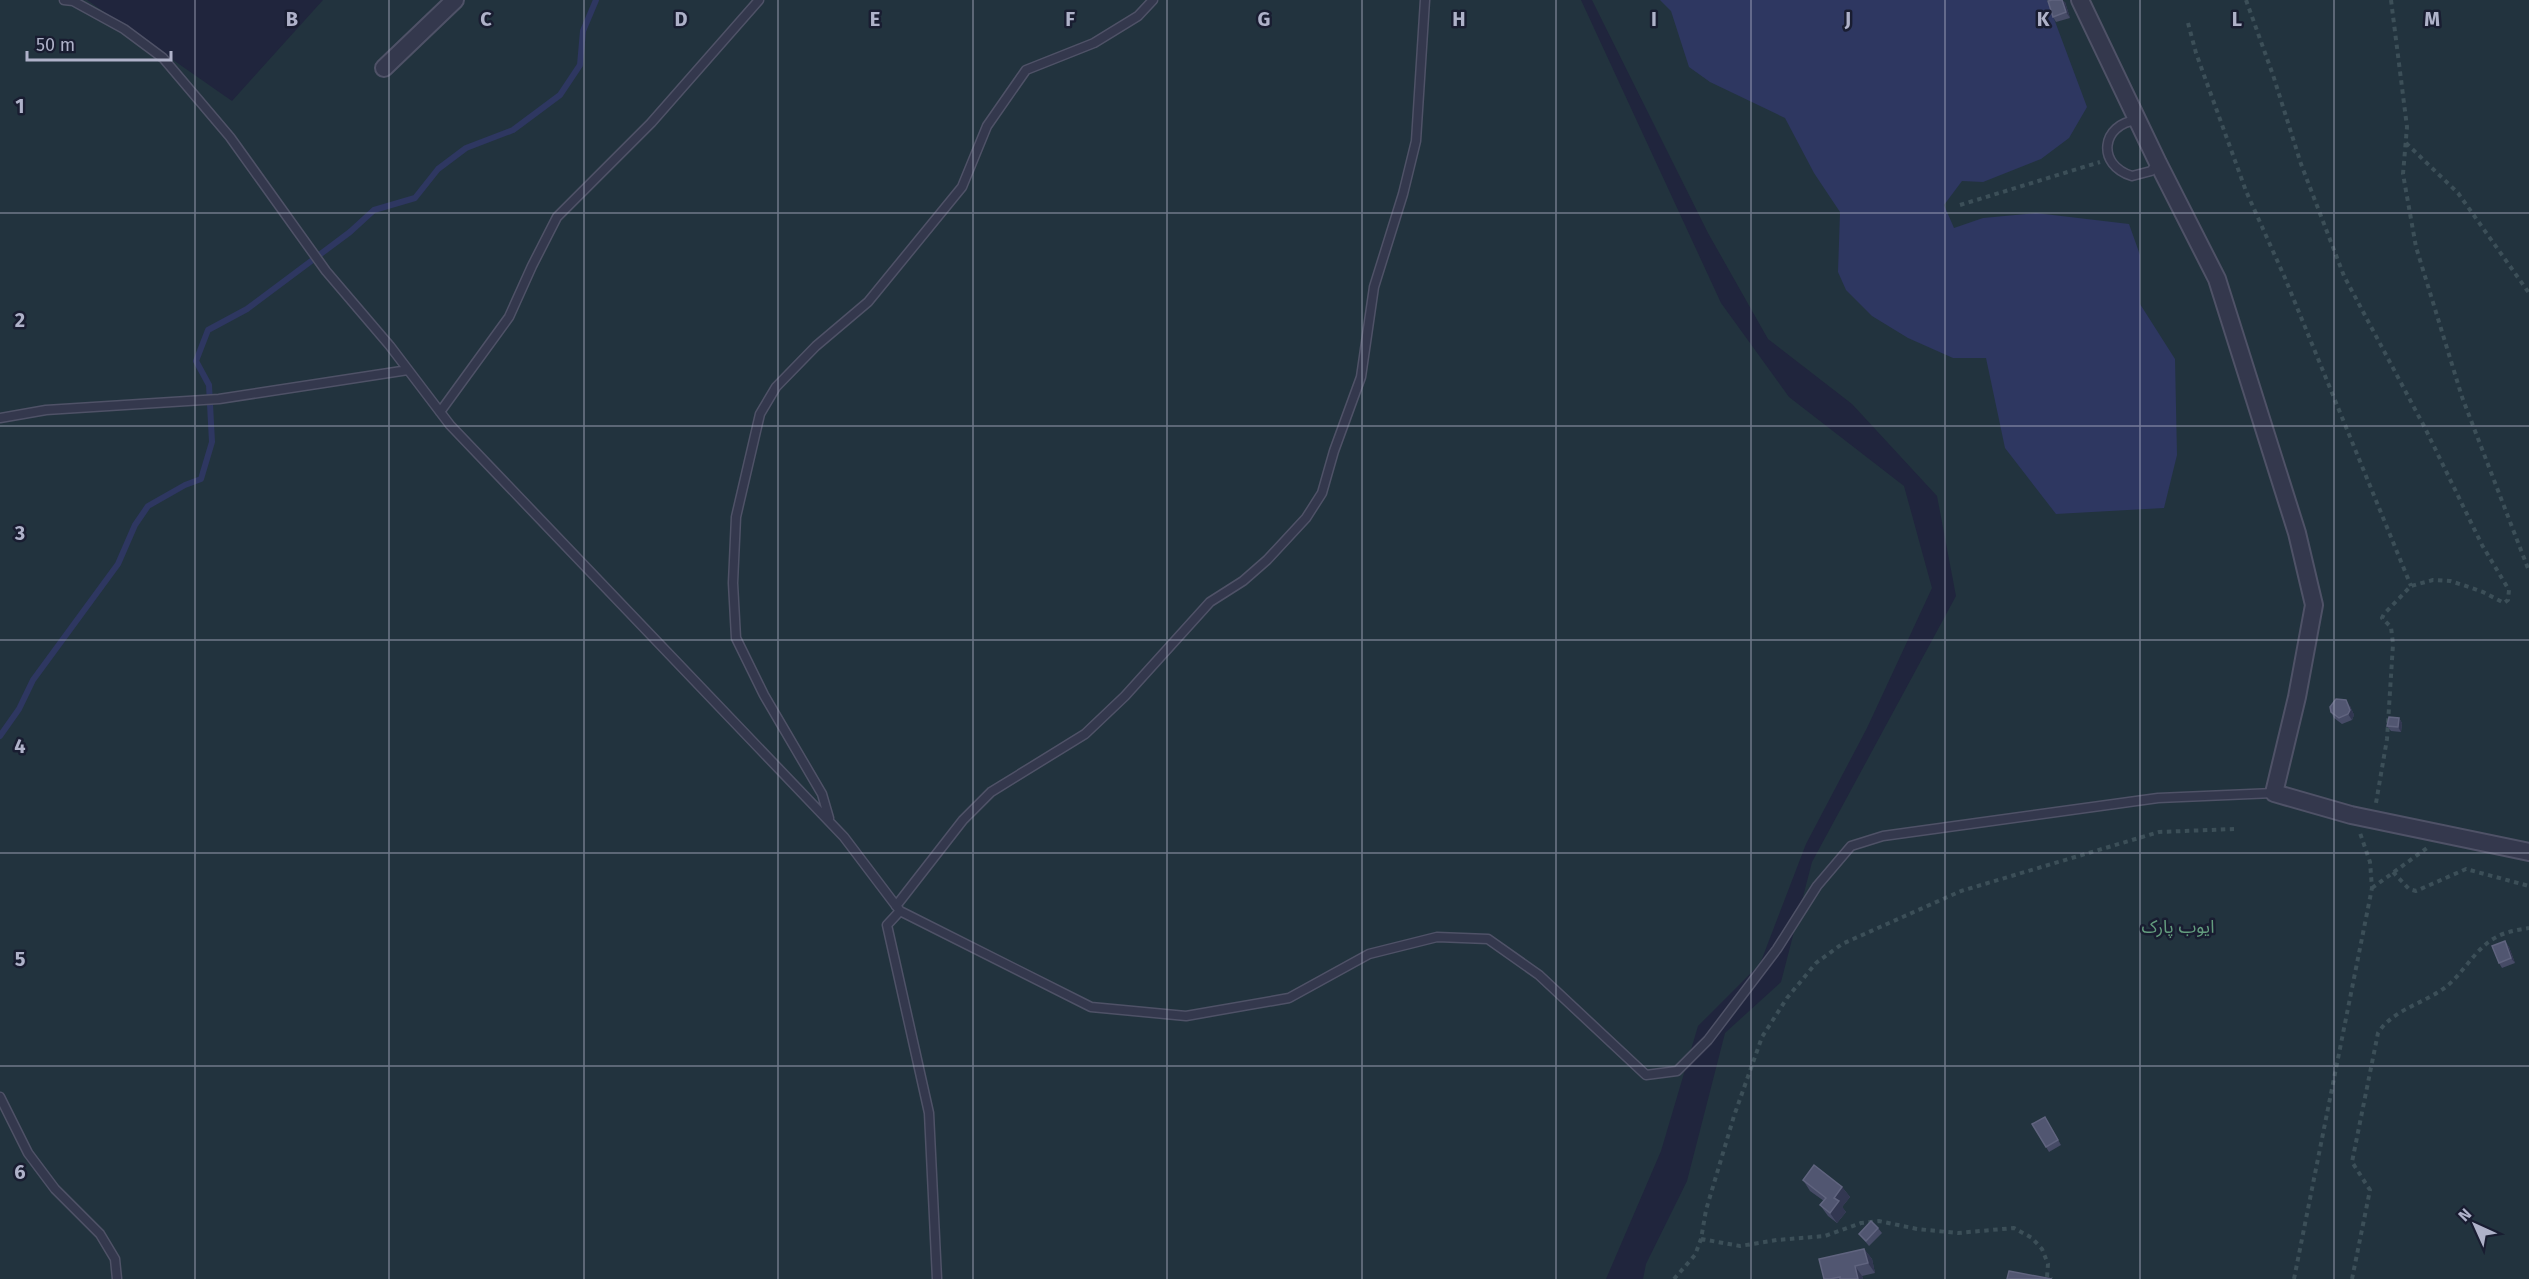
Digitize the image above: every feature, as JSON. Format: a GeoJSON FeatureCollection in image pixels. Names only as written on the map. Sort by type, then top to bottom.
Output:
{"type":"FeatureCollection","features":[{"type":"Feature","properties":{"kind":"street"},"geometry":{"type":"LineString","coordinates":[[384,68],[455,0]]}},
{"type":"Feature","properties":{"kind":"street"},"geometry":{"type":"LineString","coordinates":[[2080,0],[2158,163],[2217,279],[2297,533],[2314,605],[2297,697],[2274,793],[2351,815],[2529,852]]}},
{"type":"Feature","properties":{"kind":"lane"},"geometry":{"type":"LineString","coordinates":[[64,0],[73,1],[124,29],[163,57],[230,137],[326,271],[458,434],[830,821],[898,909],[1092,1007],[1186,1016],[1289,998],[1369,954],[1437,937],[1488,939],[1539,975],[1646,1075],[1677,1071],[1708,1040],[1777,949],[1817,886],[1851,846],[1883,836],[2158,798],[2274,793]]}},
{"type":"Feature","properties":{"kind":"lane"},"geometry":{"type":"LineString","coordinates":[[440,412],[509,317],[557,217],[651,123],[759,0]]}},
{"type":"Feature","properties":{"kind":"lane"},"geometry":{"type":"LineString","coordinates":[[830,821],[822,794],[764,695],[736,638],[733,583],[736,517],[760,414],[776,387],[816,346],[868,302],[962,187],[987,126],[1026,70],[1094,43],[1138,16],[1153,0]]}},
{"type":"Feature","properties":{"kind":"lane"},"geometry":{"type":"LineString","coordinates":[[937,1279],[929,1113],[888,925],[963,820],[992,792],[1085,734],[1125,696],[1210,602],[1243,581],[1267,560],[1306,518],[1322,493],[1334,451],[1361,377],[1374,287],[1395,222],[1416,141],[1425,0]]}},
{"type":"Feature","properties":{"kind":"lane"},"geometry":{"type":"LineString","coordinates":[[2138,120],[2128,121],[2113,132],[2108,140],[2109,159],[2115,167],[2132,176],[2151,171],[2158,163]]}},
{"type":"Feature","properties":{"kind":"lane"},"geometry":{"type":"LineString","coordinates":[[0,418],[46,410],[219,399],[408,370]]}},
{"type":"Feature","properties":{"kind":"lane"},"geometry":{"type":"LineString","coordinates":[[0,1097],[28,1153],[55,1189],[100,1234],[115,1259],[117,1279]]}},
{"type":"Feature","properties":{"kind":"path"},"geometry":{"type":"LineString","coordinates":[[2246,0],[2301,164],[2344,276],[2425,428],[2482,545],[2510,594],[2504,603],[2483,592],[2450,581],[2433,580],[2411,586],[2382,618],[2391,627],[2393,644],[2391,693],[2387,739],[2373,819]]}},
{"type":"Feature","properties":{"kind":"path"},"geometry":{"type":"LineString","coordinates":[[2391,0],[2407,127],[2403,174],[2416,247],[2462,398],[2529,571]]}},
{"type":"Feature","properties":{"kind":"path"},"geometry":{"type":"LineString","coordinates":[[2188,23],[2196,53],[2246,191],[2285,278],[2411,586]]}},
{"type":"Feature","properties":{"kind":"path"},"geometry":{"type":"LineString","coordinates":[[2405,143],[2441,174],[2458,193],[2529,293]]}},
{"type":"Feature","properties":{"kind":"path"},"geometry":{"type":"LineString","coordinates":[[1960,205],[2109,159]]}},
{"type":"Feature","properties":{"kind":"path"},"geometry":{"type":"LineString","coordinates":[[2294,1279],[2372,888],[2366,844],[2351,815]]}},
{"type":"Feature","properties":{"kind":"path"},"geometry":{"type":"LineString","coordinates":[[1674,1279],[1695,1255],[1701,1239],[1715,1179],[1762,1037],[1787,998],[1815,963],[1842,944],[1961,891],[2159,832],[2234,829]]}},
{"type":"Feature","properties":{"kind":"path"},"geometry":{"type":"LineString","coordinates":[[2372,888],[2430,846],[2455,836]]}},
{"type":"Feature","properties":{"kind":"path"},"geometry":{"type":"LineString","coordinates":[[2393,872],[2409,889],[2416,891],[2466,869],[2529,886]]}},
{"type":"Feature","properties":{"kind":"path"},"geometry":{"type":"LineString","coordinates":[[2352,1279],[2370,1190],[2352,1162],[2378,1033],[2390,1020],[2449,984],[2479,950],[2494,938],[2529,928]]}},
{"type":"Feature","properties":{"kind":"path"},"geometry":{"type":"LineString","coordinates":[[1701,1239],[1740,1246],[1825,1236],[1861,1223],[1879,1221],[1917,1229],[1958,1233],[2013,1228],[2032,1238],[2042,1249],[2048,1264],[2047,1277],[2052,1279]]}},
{"type":"Feature","properties":{"kind":"green space"},"geometry":{"type":"Polygon","coordinates":[[[0,0],[87,0],[232,101],[323,0],[1581,0],[1721,303],[1789,397],[1904,486],[1932,588],[1867,728],[1806,844],[1760,964],[1698,1026],[1661,1151],[1606,1279],[0,1279],[0,0]]]}},
{"type":"Feature","properties":{"kind":"green space","name":"ایوب پارک"},"geometry":{"type":"Polygon","coordinates":[[[1592,0],[2529,0],[2529,1279],[1643,1279],[1646,1264],[1687,1181],[1725,1033],[1781,982],[1812,862],[1956,596],[1937,496],[1852,404],[1768,339],[1708,233],[1592,0]]]}},
{"type":"Feature","properties":{"kind":"water"},"geometry":{"type":"Polygon","coordinates":[[[1660,0],[2047,0],[2087,107],[2069,138],[2041,159],[1983,182],[1962,181],[1944,205],[1954,228],[1983,218],[2036,213],[2129,224],[2140,255],[2140,304],[2175,359],[2177,455],[2164,508],[2056,514],[2005,448],[1986,358],[1953,358],[1908,338],[1872,316],[1846,290],[1838,272],[1840,212],[1814,173],[1785,118],[1710,82],[1689,67],[1671,11],[1660,0]]]}},
{"type":"Feature","properties":{"kind":"building"},"geometry":{"type":"Polygon","coordinates":[[[2062,0],[2066,12],[2053,17],[2048,1],[2062,0]]]}},
{"type":"Feature","properties":{"kind":"building"},"geometry":{"type":"Polygon","coordinates":[[[2336,699],[2346,700],[2350,710],[2348,714],[2339,718],[2331,712],[2330,707],[2336,699]]]}},
{"type":"Feature","properties":{"kind":"building"},"geometry":{"type":"Polygon","coordinates":[[[2389,717],[2399,718],[2398,727],[2387,726],[2389,717]]]}},
{"type":"Feature","properties":{"kind":"building"},"geometry":{"type":"Polygon","coordinates":[[[2505,941],[2511,958],[2499,963],[2492,946],[2505,941]]]}},
{"type":"Feature","properties":{"kind":"building"},"geometry":{"type":"Polygon","coordinates":[[[2045,1117],[2058,1140],[2046,1147],[2032,1124],[2045,1117]]]}},
{"type":"Feature","properties":{"kind":"building"},"geometry":{"type":"Polygon","coordinates":[[[1814,1165],[1842,1187],[1834,1198],[1839,1201],[1830,1213],[1820,1205],[1826,1198],[1803,1180],[1814,1165]]]}},
{"type":"Feature","properties":{"kind":"building"},"geometry":{"type":"Polygon","coordinates":[[[1871,1221],[1878,1228],[1866,1241],[1859,1234],[1871,1221]]]}},
{"type":"Feature","properties":{"kind":"building"},"geometry":{"type":"Polygon","coordinates":[[[1864,1249],[1868,1263],[1855,1266],[1858,1279],[1840,1279],[1840,1277],[1824,1279],[1819,1259],[1864,1249]]]}},
{"type":"Feature","properties":{"kind":"building"},"geometry":{"type":"Polygon","coordinates":[[[2009,1271],[2052,1279],[2007,1279],[2009,1271]]]}},
{"type":"Feature","properties":{"kind":"waterway"},"geometry":{"type":"LineString","coordinates":[[0,736],[19,709],[33,680],[118,564],[135,525],[148,506],[185,485],[201,479],[212,442],[209,385],[196,361],[208,330],[247,309],[350,232],[374,210],[415,198],[438,169],[466,148],[513,130],[560,95],[580,65],[583,31],[596,0]]}}]}
